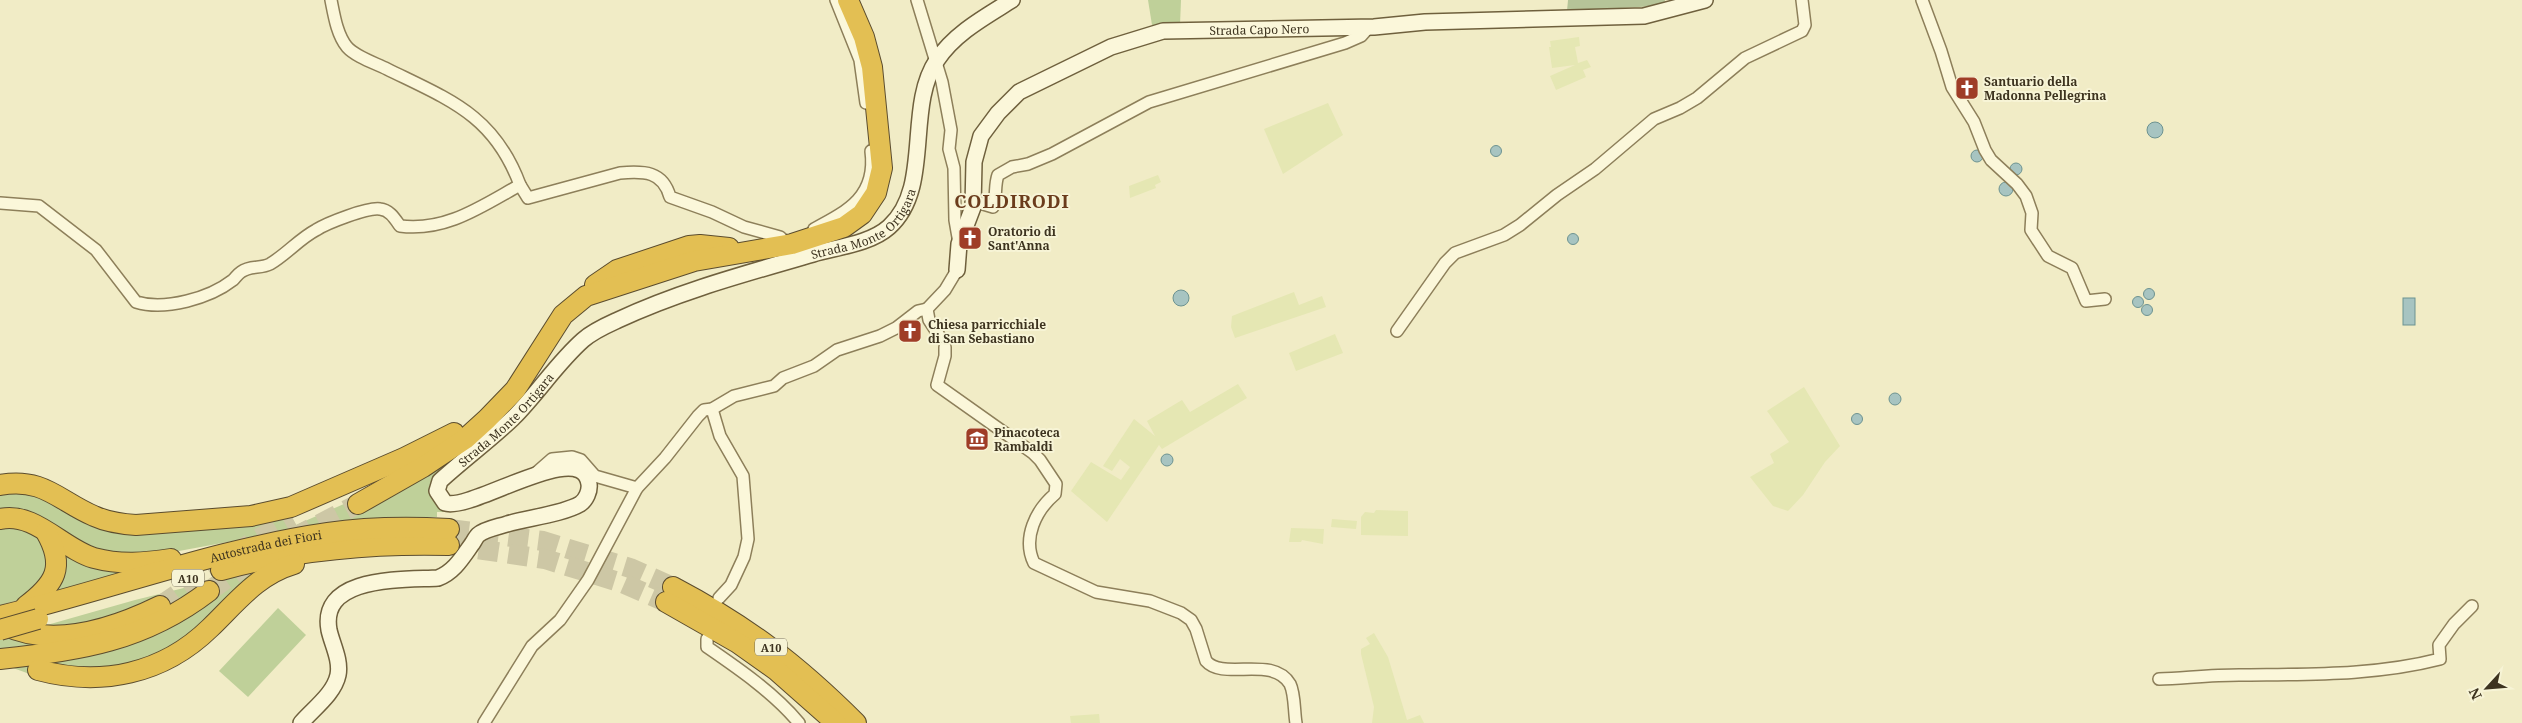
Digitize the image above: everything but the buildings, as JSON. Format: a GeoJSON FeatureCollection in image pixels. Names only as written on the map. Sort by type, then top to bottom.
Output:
{"type":"FeatureCollection","features":[{"type":"Feature","properties":{"kind":"highway"},"geometry":{"type":"LineString","coordinates":[[358,504],[406,479],[475,430],[515,390],[564,315],[599,282],[617,270],[689,246],[710,245],[756,251],[792,244],[844,227],[862,214],[876,193],[882,168],[872,67],[864,37],[848,0]]}},
{"type":"Feature","properties":{"kind":"highway"},"geometry":{"type":"LineString","coordinates":[[0,486],[23,483],[46,488],[95,517],[122,524],[136,525],[251,516],[291,507],[404,458],[443,439],[503,404]]}},
{"type":"Feature","properties":{"kind":"highway"},"geometry":{"type":"LineString","coordinates":[[293,519],[452,447]]}},
{"type":"Feature","properties":{"kind":"highway"},"geometry":{"type":"LineString","coordinates":[[0,519],[16,518],[27,521],[92,558],[124,563],[203,554],[227,554]]}},
{"type":"Feature","properties":{"kind":"highway","name":"Autostrada dei Fiori"},"geometry":{"type":"LineString","coordinates":[[0,630],[232,567],[341,548],[404,544],[449,537],[395,528],[330,533],[227,554],[6,617]]}},
{"type":"Feature","properties":{"kind":"highway"},"geometry":{"type":"LineString","coordinates":[[46,532],[52,543],[56,560],[54,578],[43,593],[6,617],[21,632],[57,635],[114,625],[160,606]]}},
{"type":"Feature","properties":{"kind":"highway"},"geometry":{"type":"LineString","coordinates":[[38,670],[56,675],[92,678],[132,673],[150,667],[182,651],[198,639],[240,595],[269,574],[341,548]]}},
{"type":"Feature","properties":{"kind":"highway"},"geometry":{"type":"LineString","coordinates":[[0,659],[55,653],[105,644],[161,621],[209,591]]}},
{"type":"Feature","properties":{"kind":"highway","name":"A10"},"geometry":{"type":"LineString","coordinates":[[836,723],[783,677],[669,595],[755,635],[805,674],[856,723]]}},
{"type":"Feature","properties":{"kind":"main road","name":"Strada Monte Ortigara"},"geometry":{"type":"LineString","coordinates":[[301,723],[334,686],[338,673],[337,657],[329,629],[329,615],[334,603],[355,586],[373,582],[438,578],[448,574],[459,563],[478,534],[509,523],[580,504],[588,494],[589,482],[582,471],[576,468],[558,468],[534,475],[510,486],[455,504],[441,500],[438,491],[440,482],[514,417],[585,339],[621,319],[660,303],[879,234],[899,216],[914,178],[925,86],[935,62],[960,34],[1012,0]]}},
{"type":"Feature","properties":{"kind":"main road","name":"Strada Capo Nero"},"geometry":{"type":"LineString","coordinates":[[956,270],[959,244],[973,201],[977,153],[982,136],[998,113],[1019,92],[1111,47],[1163,31],[1369,27],[1426,22],[1644,16],[1705,0]]}},
{"type":"Feature","properties":{"kind":"street"},"geometry":{"type":"LineString","coordinates":[[331,0],[335,20],[348,47],[458,104],[485,126],[499,142],[528,198],[620,173],[649,174],[660,178],[667,184],[670,197],[712,212],[744,227],[782,239],[811,231],[841,215],[861,198],[871,177],[872,158],[860,60],[836,0]]}},
{"type":"Feature","properties":{"kind":"street"},"geometry":{"type":"LineString","coordinates":[[917,0],[942,82],[951,130],[949,149],[954,168],[955,220],[959,244]]}},
{"type":"Feature","properties":{"kind":"street"},"geometry":{"type":"LineString","coordinates":[[1397,331],[1445,262],[1455,253],[1504,235],[1520,226],[1557,195],[1595,169],[1648,123],[1696,98],[1744,58],[1802,31],[1805,25],[1802,0]]}},
{"type":"Feature","properties":{"kind":"street"},"geometry":{"type":"LineString","coordinates":[[1922,0],[1952,87],[1974,122],[1985,150],[2026,196],[2032,212],[2031,230],[2048,256],[2072,268],[2086,301],[2104,298]]}},
{"type":"Feature","properties":{"kind":"street"},"geometry":{"type":"LineString","coordinates":[[973,201],[993,207],[996,201],[995,184],[998,175],[1005,170],[1028,164],[1052,154],[1149,102],[1345,44],[1361,36],[1369,27]]}},
{"type":"Feature","properties":{"kind":"street"},"geometry":{"type":"LineString","coordinates":[[0,203],[39,206],[96,250],[136,302],[145,305],[174,305],[204,295],[234,280],[241,272],[248,269],[265,267],[316,230],[363,212],[380,209],[390,213],[400,226],[423,226],[468,215],[520,185]]}},
{"type":"Feature","properties":{"kind":"street"},"geometry":{"type":"LineString","coordinates":[[792,256],[809,255]]}},
{"type":"Feature","properties":{"kind":"street"},"geometry":{"type":"LineString","coordinates":[[484,723],[532,646],[560,620],[588,580],[637,488],[665,458],[704,410],[712,409],[734,396],[774,386],[783,378],[814,366],[837,350],[880,336],[896,328],[918,311],[927,309],[945,290],[956,270]]}},
{"type":"Feature","properties":{"kind":"street"},"geometry":{"type":"LineString","coordinates":[[927,309],[929,320],[943,342],[945,356],[936,382],[938,386],[1033,453],[1056,484],[1055,494],[1042,505],[1035,517],[1030,536],[1031,557],[1034,563],[1096,592],[1150,601],[1181,613],[1191,620],[1210,667],[1216,669],[1246,668],[1265,670],[1284,678],[1290,684],[1296,723]]}},
{"type":"Feature","properties":{"kind":"street"},"geometry":{"type":"LineString","coordinates":[[712,409],[717,420],[720,436],[743,476],[748,539],[744,558],[731,585],[719,598]]}},
{"type":"Feature","properties":{"kind":"street"},"geometry":{"type":"LineString","coordinates":[[534,475],[552,460],[572,457],[580,460],[596,476],[637,488]]}},
{"type":"Feature","properties":{"kind":"street"},"geometry":{"type":"LineString","coordinates":[[2159,679],[2215,675],[2357,672],[2415,666],[2440,658],[2439,644],[2454,624],[2472,606]]}},
{"type":"Feature","properties":{"kind":"street"},"geometry":{"type":"LineString","coordinates":[[707,639],[707,647],[768,694],[799,723]]}},
{"type":"Feature","properties":{"kind":"green space"},"geometry":{"type":"Polygon","coordinates":[[[1148,0],[1181,0],[1180,25],[1152,25],[1148,0]]]}},
{"type":"Feature","properties":{"kind":"green space"},"geometry":{"type":"Polygon","coordinates":[[[1568,0],[1665,0],[1664,5],[1657,6],[1567,11],[1568,0]]]}},
{"type":"Feature","properties":{"kind":"green space"},"geometry":{"type":"Polygon","coordinates":[[[1579,37],[1580,46],[1575,47],[1578,63],[1587,60],[1591,67],[1583,70],[1586,77],[1556,90],[1550,76],[1575,65],[1552,68],[1550,41],[1579,37]]]}},
{"type":"Feature","properties":{"kind":"green space"},"geometry":{"type":"Polygon","coordinates":[[[1328,103],[1343,135],[1283,174],[1264,129],[1328,103]]]}},
{"type":"Feature","properties":{"kind":"green space"},"geometry":{"type":"Polygon","coordinates":[[[1158,175],[1161,182],[1155,185],[1156,188],[1130,198],[1129,186],[1158,175]]]}},
{"type":"Feature","properties":{"kind":"green space"},"geometry":{"type":"Polygon","coordinates":[[[1294,292],[1299,305],[1322,296],[1326,307],[1235,338],[1231,327],[1232,316],[1294,292]]]}},
{"type":"Feature","properties":{"kind":"green space"},"geometry":{"type":"Polygon","coordinates":[[[1335,334],[1343,353],[1296,371],[1289,353],[1335,334]]]}},
{"type":"Feature","properties":{"kind":"green space"},"geometry":{"type":"Polygon","coordinates":[[[1238,384],[1247,398],[1162,449],[1159,445],[1107,522],[1071,491],[1091,462],[1121,480],[1130,467],[1120,459],[1112,471],[1103,466],[1134,419],[1155,436],[1147,421],[1182,400],[1190,412],[1238,384]]]}},
{"type":"Feature","properties":{"kind":"green space"},"geometry":{"type":"Polygon","coordinates":[[[1804,387],[1840,446],[1825,462],[1803,495],[1788,511],[1773,506],[1750,477],[1774,463],[1770,454],[1789,442],[1767,411],[1804,387]]]}},
{"type":"Feature","properties":{"kind":"green space"},"geometry":{"type":"Polygon","coordinates":[[[486,436],[433,498],[438,505],[448,510],[447,512],[437,512],[437,517],[411,517],[391,521],[335,522],[152,556],[107,557],[0,513],[0,490],[22,488],[85,518],[290,513],[296,525],[353,500],[359,513],[413,484],[486,436]]]}},
{"type":"Feature","properties":{"kind":"green space"},"geometry":{"type":"Polygon","coordinates":[[[1376,510],[1408,511],[1408,536],[1361,535],[1361,517],[1365,512],[1374,513],[1376,510]]]}},
{"type":"Feature","properties":{"kind":"green space"},"geometry":{"type":"Polygon","coordinates":[[[1332,519],[1357,521],[1356,529],[1331,527],[1332,519]]]}},
{"type":"Feature","properties":{"kind":"green space"},"geometry":{"type":"Polygon","coordinates":[[[0,528],[21,528],[40,537],[50,568],[27,598],[0,605],[0,528]]]}},
{"type":"Feature","properties":{"kind":"green space"},"geometry":{"type":"Polygon","coordinates":[[[1291,528],[1324,529],[1323,544],[1302,540],[1301,542],[1289,542],[1291,528]]]}},
{"type":"Feature","properties":{"kind":"green space"},"geometry":{"type":"Polygon","coordinates":[[[59,552],[147,567],[46,598],[59,552]]]}},
{"type":"Feature","properties":{"kind":"green space"},"geometry":{"type":"Polygon","coordinates":[[[269,567],[240,591],[196,635],[179,648],[142,666],[102,672],[81,672],[60,670],[40,665],[35,676],[5,665],[82,654],[134,639],[166,624],[212,596],[206,588],[157,618],[114,636],[76,645],[0,655],[0,638],[11,637],[45,642],[90,637],[161,612],[155,600],[107,620],[56,627],[40,627],[135,600],[269,567]]]}},
{"type":"Feature","properties":{"kind":"green space"},"geometry":{"type":"Polygon","coordinates":[[[278,608],[306,635],[248,697],[219,671],[278,608]]]}},
{"type":"Feature","properties":{"kind":"green space"},"geometry":{"type":"Polygon","coordinates":[[[1374,633],[1388,657],[1407,720],[1420,715],[1424,723],[1372,723],[1374,707],[1361,649],[1370,644],[1366,638],[1374,633]]]}},
{"type":"Feature","properties":{"kind":"green space"},"geometry":{"type":"Polygon","coordinates":[[[1099,714],[1100,723],[1071,723],[1070,716],[1099,714]]]}},
{"type":"Feature","properties":{"kind":"water"},"geometry":{"type":"Polygon","coordinates":[[[2155,122],[2163,130],[2155,138],[2147,130],[2155,122]]]}},
{"type":"Feature","properties":{"kind":"water"},"geometry":{"type":"Polygon","coordinates":[[[1496,145],[1502,151],[1496,157],[1490,151],[1496,145]]]}},
{"type":"Feature","properties":{"kind":"water"},"geometry":{"type":"Polygon","coordinates":[[[1977,150],[1983,156],[1977,162],[1971,156],[1977,150]]]}},
{"type":"Feature","properties":{"kind":"water"},"geometry":{"type":"Polygon","coordinates":[[[2014,163],[2018,163],[2022,169],[2018,175],[2014,175],[2010,171],[2010,167],[2014,163]]]}},
{"type":"Feature","properties":{"kind":"water"},"geometry":{"type":"Polygon","coordinates":[[[2006,182],[2011,184],[2013,189],[2011,194],[2006,196],[2001,194],[1999,189],[2001,184],[2006,182]]]}},
{"type":"Feature","properties":{"kind":"water"},"geometry":{"type":"Polygon","coordinates":[[[1573,233],[1579,239],[1573,245],[1567,239],[1573,233]]]}},
{"type":"Feature","properties":{"kind":"water"},"geometry":{"type":"Polygon","coordinates":[[[2149,288],[2155,294],[2149,300],[2143,294],[2149,288]]]}},
{"type":"Feature","properties":{"kind":"water"},"geometry":{"type":"Polygon","coordinates":[[[1181,290],[1187,292],[1189,298],[1187,304],[1181,306],[1175,304],[1173,298],[1175,292],[1181,290]]]}},
{"type":"Feature","properties":{"kind":"water"},"geometry":{"type":"Polygon","coordinates":[[[2138,296],[2144,302],[2138,308],[2132,302],[2138,296]]]}},
{"type":"Feature","properties":{"kind":"water"},"geometry":{"type":"Polygon","coordinates":[[[2403,298],[2415,298],[2415,325],[2403,325],[2403,298]]]}},
{"type":"Feature","properties":{"kind":"water"},"geometry":{"type":"Polygon","coordinates":[[[2147,304],[2153,310],[2147,316],[2141,310],[2147,304]]]}},
{"type":"Feature","properties":{"kind":"water"},"geometry":{"type":"Polygon","coordinates":[[[1893,393],[1897,393],[1901,399],[1897,405],[1893,405],[1889,401],[1889,397],[1893,393]]]}},
{"type":"Feature","properties":{"kind":"water"},"geometry":{"type":"Polygon","coordinates":[[[1857,413],[1863,419],[1857,425],[1851,419],[1857,413]]]}},
{"type":"Feature","properties":{"kind":"water"},"geometry":{"type":"Polygon","coordinates":[[[1167,454],[1173,460],[1167,466],[1161,460],[1167,454]]]}},
{"type":"Feature","properties":{"kind":"tunnel"},"geometry":{"type":"LineString","coordinates":[[293,538],[358,504]]}},
{"type":"Feature","properties":{"kind":"tunnel"},"geometry":{"type":"LineString","coordinates":[[160,606],[254,541],[293,519]]}},
{"type":"Feature","properties":{"kind":"tunnel"},"geometry":{"type":"LineString","coordinates":[[449,529],[543,541],[630,568],[673,587]]}},
{"type":"Feature","properties":{"kind":"tunnel"},"geometry":{"type":"LineString","coordinates":[[449,545],[545,559],[622,583],[666,602]]}},
{"type":"Feature","properties":{"kind":"tunnel"},"geometry":{"type":"LineString","coordinates":[[209,591],[246,565]]}},
{"type":"Feature","properties":{"kind":"place","name":"Santuario della Madonna Pellegrina"},"geometry":{"type":"Point","coordinates":[1967,88]}},
{"type":"Feature","properties":{"kind":"place","name":"Oratorio di Sant'Anna"},"geometry":{"type":"Point","coordinates":[970,238]}},
{"type":"Feature","properties":{"kind":"place","name":"Chiesa parricchiale di San Sebastiano"},"geometry":{"type":"Point","coordinates":[910,331]}},
{"type":"Feature","properties":{"kind":"place","name":"Pinacoteca Rambaldi"},"geometry":{"type":"Point","coordinates":[977,439]}},
{"type":"Feature","properties":{"kind":"district","name":"COLDIRODI"},"geometry":{"type":"Point","coordinates":[1012,201]}}]}
